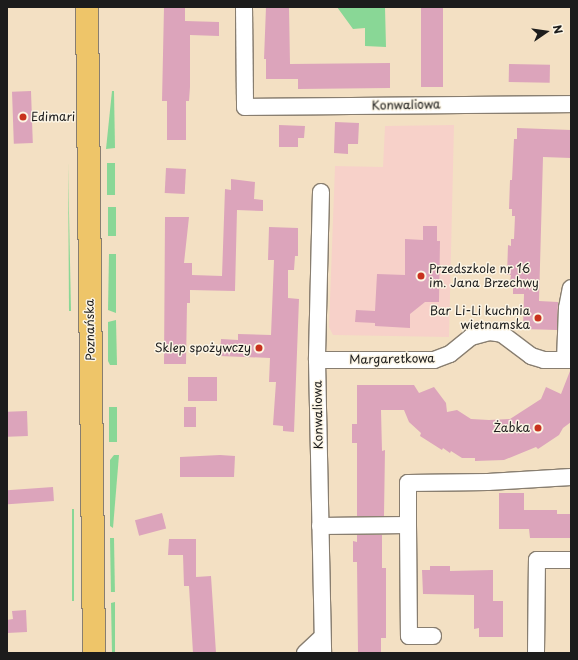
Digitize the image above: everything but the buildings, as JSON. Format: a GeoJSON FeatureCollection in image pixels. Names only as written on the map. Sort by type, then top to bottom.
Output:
{"type":"FeatureCollection","features":[{"type":"Feature","properties":{"kind":"main road","name":"Poznańska"},"geometry":{"type":"LineString","coordinates":[[87,7],[94,653]]}},
{"type":"Feature","properties":{"kind":"street","name":"Konwaliowa"},"geometry":{"type":"LineString","coordinates":[[244,7],[246,107],[571,104]]}},
{"type":"Feature","properties":{"kind":"street","name":"Konwaliowa"},"geometry":{"type":"LineString","coordinates":[[305,653],[322,645],[317,360],[321,192]]}},
{"type":"Feature","properties":{"kind":"street"},"geometry":{"type":"LineString","coordinates":[[568,360],[567,308],[571,288]]}},
{"type":"Feature","properties":{"kind":"street","name":"Margaretkowa"},"geometry":{"type":"LineString","coordinates":[[317,360],[434,360],[450,354],[471,337],[490,332],[502,334],[532,356],[544,360],[568,360]]}},
{"type":"Feature","properties":{"kind":"street"},"geometry":{"type":"LineString","coordinates":[[433,636],[409,636],[408,483],[488,482],[571,477]]}},
{"type":"Feature","properties":{"kind":"street"},"geometry":{"type":"LineString","coordinates":[[320,526],[408,525]]}},
{"type":"Feature","properties":{"kind":"street"},"geometry":{"type":"LineString","coordinates":[[536,653],[537,560],[571,560]]}},
{"type":"Feature","properties":{"kind":"shaded area"},"geometry":{"type":"Polygon","coordinates":[[[454,125],[449,337],[333,335],[329,327],[335,166],[383,167],[385,126],[454,125]]]}},
{"type":"Feature","properties":{"kind":"green space"},"geometry":{"type":"Polygon","coordinates":[[[337,7],[385,7],[386,47],[365,46],[365,28],[353,29],[337,7]]]}},
{"type":"Feature","properties":{"kind":"green space"},"geometry":{"type":"Polygon","coordinates":[[[112,91],[114,91],[115,148],[106,149],[112,91]]]}},
{"type":"Feature","properties":{"kind":"green space"},"geometry":{"type":"Polygon","coordinates":[[[68,163],[71,311],[69,311],[68,163]]]}},
{"type":"Feature","properties":{"kind":"green space"},"geometry":{"type":"Polygon","coordinates":[[[107,163],[115,163],[115,195],[107,195],[107,163]]]}},
{"type":"Feature","properties":{"kind":"green space"},"geometry":{"type":"Polygon","coordinates":[[[108,207],[116,207],[116,236],[108,236],[108,207]]]}},
{"type":"Feature","properties":{"kind":"green space"},"geometry":{"type":"Polygon","coordinates":[[[109,254],[116,254],[116,313],[108,310],[109,254]]]}},
{"type":"Feature","properties":{"kind":"green space"},"geometry":{"type":"Polygon","coordinates":[[[116,320],[117,365],[110,365],[108,361],[108,322],[116,320]]]}},
{"type":"Feature","properties":{"kind":"green space"},"geometry":{"type":"Polygon","coordinates":[[[109,407],[117,407],[117,442],[109,442],[109,407]]]}},
{"type":"Feature","properties":{"kind":"green space"},"geometry":{"type":"Polygon","coordinates":[[[114,455],[119,455],[113,528],[110,526],[110,460],[114,455]]]}},
{"type":"Feature","properties":{"kind":"green space"},"geometry":{"type":"Polygon","coordinates":[[[72,509],[74,509],[74,601],[72,601],[72,509]]]}},
{"type":"Feature","properties":{"kind":"green space"},"geometry":{"type":"Polygon","coordinates":[[[110,538],[114,538],[115,592],[111,592],[110,538]]]}},
{"type":"Feature","properties":{"kind":"green space"},"geometry":{"type":"Polygon","coordinates":[[[115,602],[115,653],[112,653],[111,603],[115,602]]]}},
{"type":"Feature","properties":{"kind":"place","name":"Edimari"},"geometry":{"type":"Point","coordinates":[23,117]}},
{"type":"Feature","properties":{"kind":"place","name":"Przedszkole nr 16 im. Jana Brzechwy"},"geometry":{"type":"Point","coordinates":[421,276]}},
{"type":"Feature","properties":{"kind":"place","name":"Bar Li-Li kuchnia wietnamska"},"geometry":{"type":"Point","coordinates":[538,318]}},
{"type":"Feature","properties":{"kind":"place","name":"Sklep spożywczy"},"geometry":{"type":"Point","coordinates":[259,348]}},
{"type":"Feature","properties":{"kind":"place","name":"Żabka"},"geometry":{"type":"Point","coordinates":[538,428]}}]}
